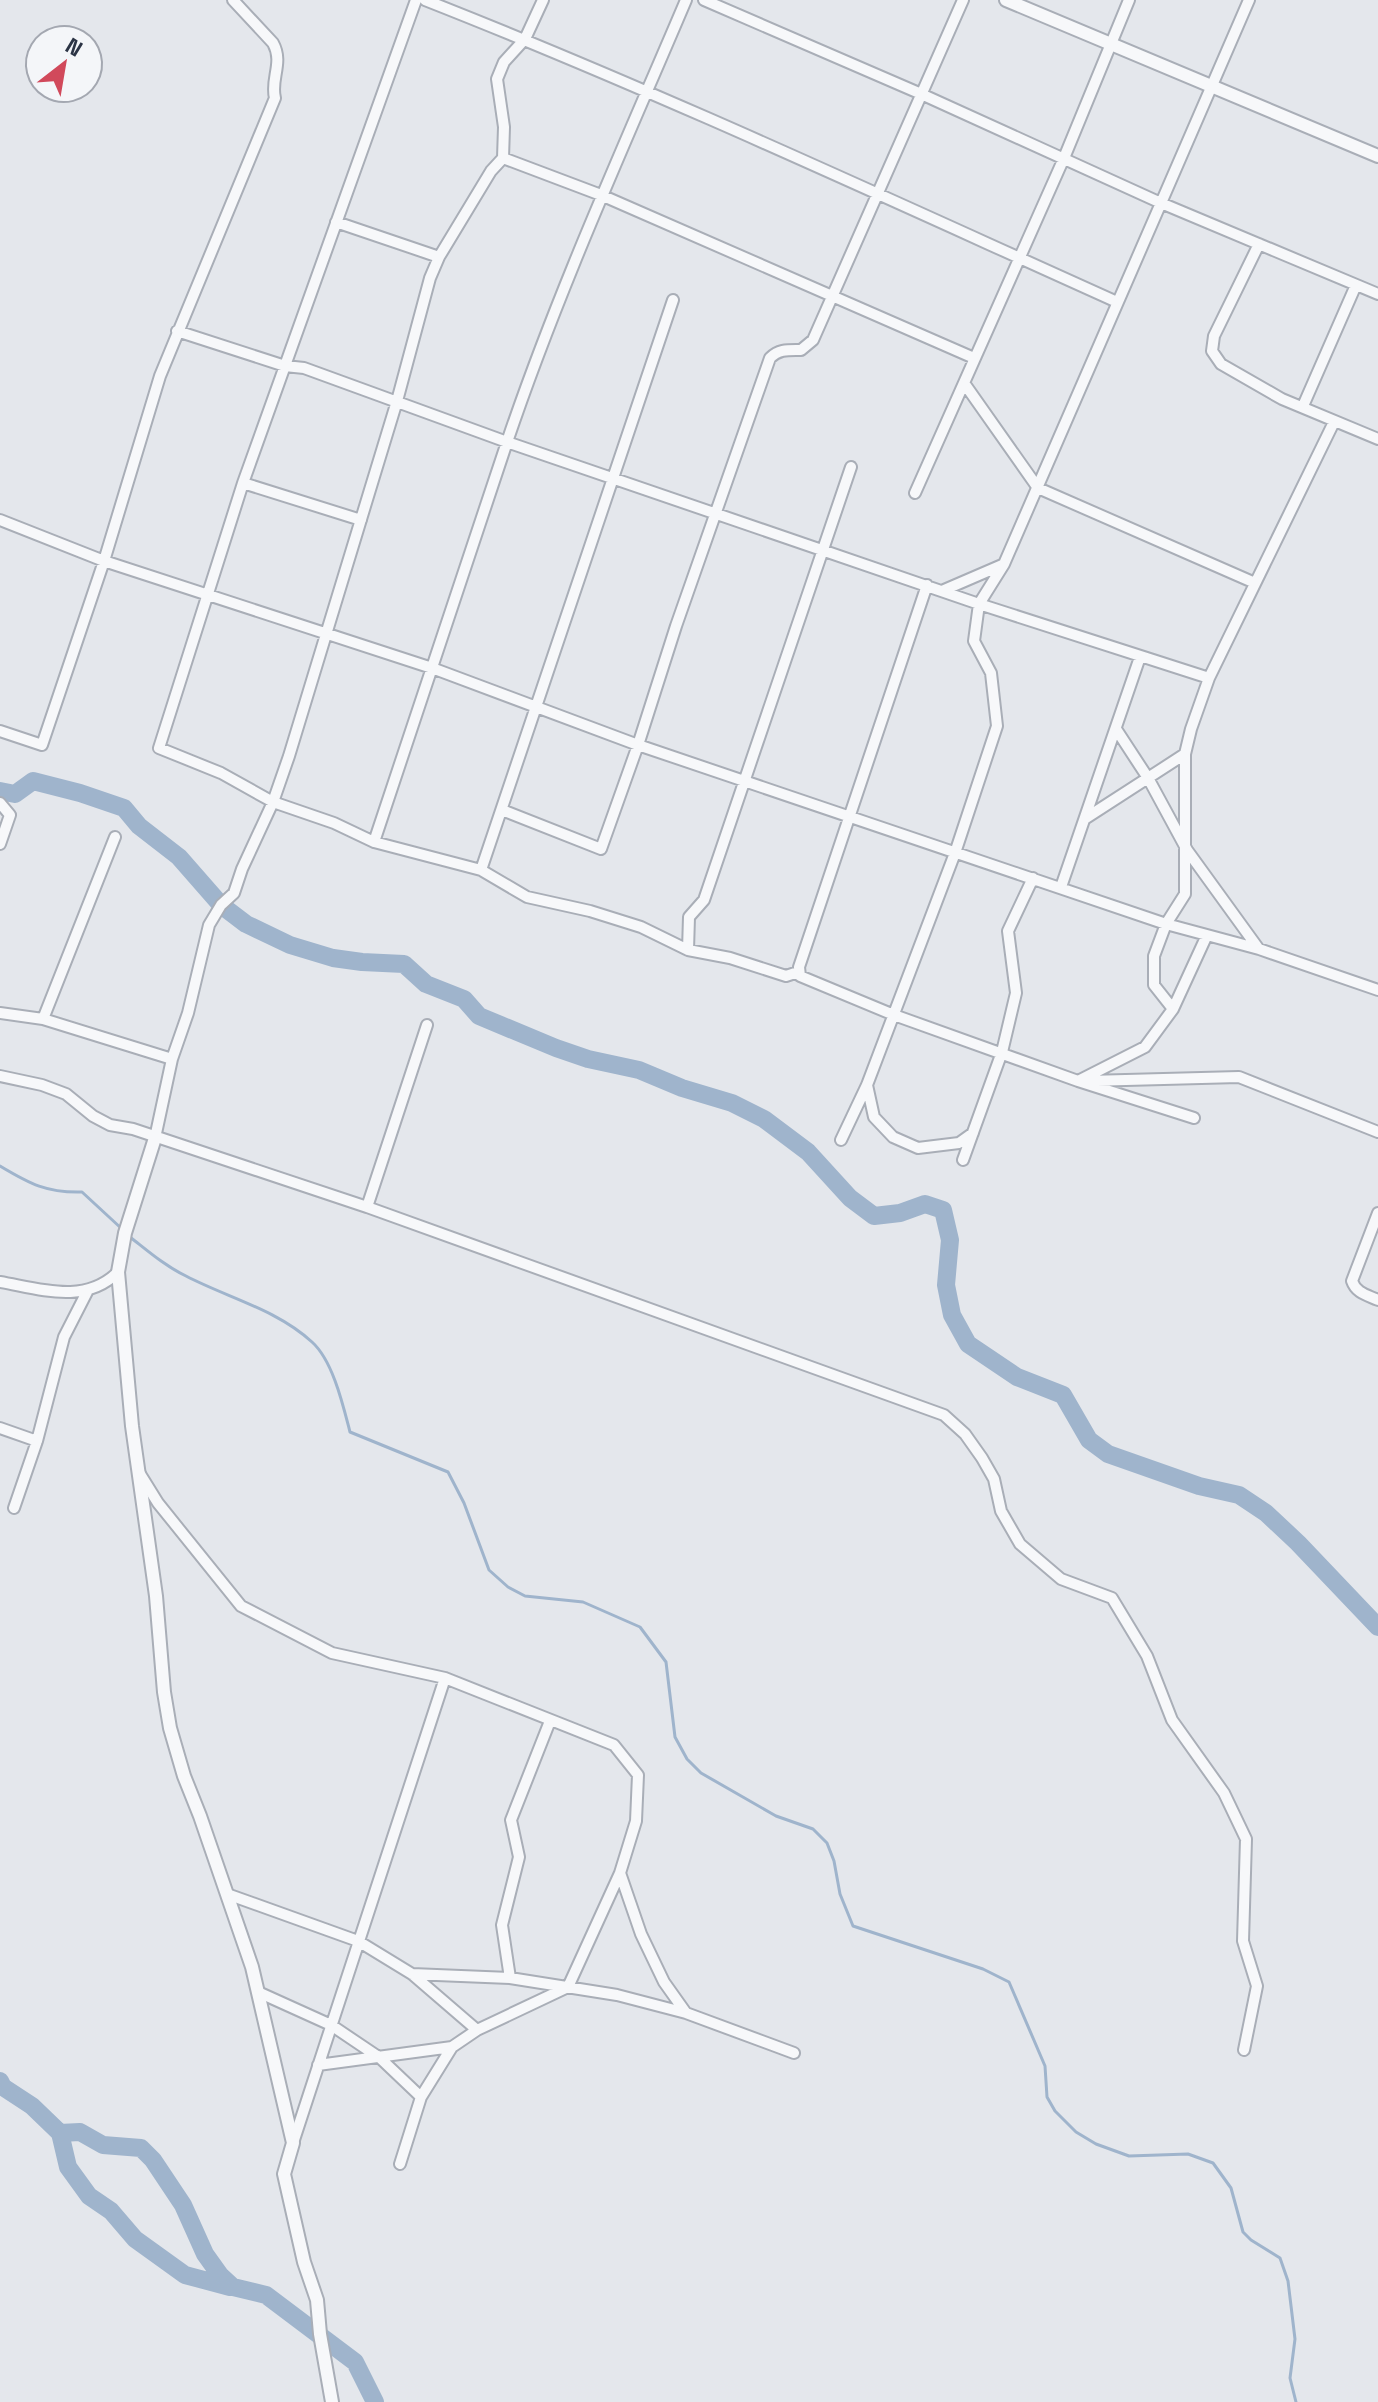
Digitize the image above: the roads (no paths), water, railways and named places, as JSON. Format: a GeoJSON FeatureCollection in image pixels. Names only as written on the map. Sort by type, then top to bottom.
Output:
{"type":"FeatureCollection","features":[{"type":"Feature","properties":{"kind":"street"},"geometry":{"type":"LineString","coordinates":[[0,731],[42,745],[104,561],[160,376],[275,98],[272,86],[278,70],[277,51],[233,0]]}},
{"type":"Feature","properties":{"kind":"street"},"geometry":{"type":"LineString","coordinates":[[416,0],[243,483],[159,748],[221,773],[273,802],[334,823],[374,842],[481,870],[527,897],[641,927],[688,950],[730,958],[786,976],[798,972]]}},
{"type":"Feature","properties":{"kind":"street"},"geometry":{"type":"LineString","coordinates":[[425,0],[525,39],[1117,302]]}},
{"type":"Feature","properties":{"kind":"street"},"geometry":{"type":"LineString","coordinates":[[293,2143],[258,1992],[170,1728],[132,1426],[118,1272],[125,1233],[155,1138],[172,1059],[188,1013],[209,925],[221,905],[234,893],[273,802],[397,401],[430,278],[439,257],[491,171],[503,158],[504,127],[497,79],[504,62],[525,39],[543,0]]}},
{"type":"Feature","properties":{"kind":"street"},"geometry":{"type":"LineString","coordinates":[[374,842],[533,365],[644,92],[686,0]]}},
{"type":"Feature","properties":{"kind":"street"},"geometry":{"type":"LineString","coordinates":[[704,0],[1161,203],[1378,294]]}},
{"type":"Feature","properties":{"kind":"street"},"geometry":{"type":"LineString","coordinates":[[502,810],[601,849],[770,358],[776,352],[801,350],[808,345],[963,0]]}},
{"type":"Feature","properties":{"kind":"street"},"geometry":{"type":"LineString","coordinates":[[1006,0],[1378,156]]}},
{"type":"Feature","properties":{"kind":"street"},"geometry":{"type":"LineString","coordinates":[[915,493],[1064,158],[1129,0]]}},
{"type":"Feature","properties":{"kind":"street"},"geometry":{"type":"LineString","coordinates":[[841,1140],[867,1085],[894,1015],[955,853],[997,726],[991,673],[974,641],[979,604],[1004,564],[1038,488],[1249,0]]}},
{"type":"Feature","properties":{"kind":"street"},"geometry":{"type":"LineString","coordinates":[[503,158],[601,195],[974,358]]}},
{"type":"Feature","properties":{"kind":"street"},"geometry":{"type":"LineString","coordinates":[[336,222],[439,257]]}},
{"type":"Feature","properties":{"kind":"street"},"geometry":{"type":"LineString","coordinates":[[1259,244],[1214,336],[1212,351],[1221,364],[1282,399],[1378,439]]}},
{"type":"Feature","properties":{"kind":"street"},"geometry":{"type":"LineString","coordinates":[[1303,406],[1356,285]]}},
{"type":"Feature","properties":{"kind":"street"},"geometry":{"type":"LineString","coordinates":[[481,870],[673,300]]}},
{"type":"Feature","properties":{"kind":"street"},"geometry":{"type":"LineString","coordinates":[[177,331],[285,366],[304,368],[613,479],[823,548],[979,604],[1209,678]]}},
{"type":"Feature","properties":{"kind":"street"},"geometry":{"type":"LineString","coordinates":[[964,383],[1038,488],[1255,583]]}},
{"type":"Feature","properties":{"kind":"street"},"geometry":{"type":"LineString","coordinates":[[1173,1009],[1154,985],[1154,956],[1166,924],[1185,894],[1185,754],[1209,678],[1334,422]]}},
{"type":"Feature","properties":{"kind":"street"},"geometry":{"type":"LineString","coordinates":[[688,950],[689,917],[704,900],[851,467]]}},
{"type":"Feature","properties":{"kind":"street"},"geometry":{"type":"LineString","coordinates":[[243,483],[361,520]]}},
{"type":"Feature","properties":{"kind":"street"},"geometry":{"type":"LineString","coordinates":[[0,520],[104,561],[209,597],[432,668],[638,745],[1166,924],[1259,949],[1378,990]]}},
{"type":"Feature","properties":{"kind":"street"},"geometry":{"type":"LineString","coordinates":[[944,590],[1004,564]]}},
{"type":"Feature","properties":{"kind":"street"},"geometry":{"type":"LineString","coordinates":[[798,972],[927,585]]}},
{"type":"Feature","properties":{"kind":"street"},"geometry":{"type":"LineString","coordinates":[[1061,887],[1140,657]]}},
{"type":"Feature","properties":{"kind":"street"},"geometry":{"type":"LineString","coordinates":[[1116,729],[1148,778],[1187,850],[1259,949]]}},
{"type":"Feature","properties":{"kind":"street"},"geometry":{"type":"LineString","coordinates":[[1086,819],[1185,754]]}},
{"type":"Feature","properties":{"kind":"street"},"geometry":{"type":"LineString","coordinates":[[0,803],[10,815],[0,844]]}},
{"type":"Feature","properties":{"kind":"street"},"geometry":{"type":"LineString","coordinates":[[43,1019],[115,837]]}},
{"type":"Feature","properties":{"kind":"street"},"geometry":{"type":"LineString","coordinates":[[963,1160],[1002,1052],[1016,993],[1008,931],[1033,878]]}},
{"type":"Feature","properties":{"kind":"street"},"geometry":{"type":"LineString","coordinates":[[1078,1081],[1145,1047],[1173,1009],[1207,935]]}},
{"type":"Feature","properties":{"kind":"street"},"geometry":{"type":"LineString","coordinates":[[798,972],[804,979],[894,1015],[1078,1081],[1194,1118]]}},
{"type":"Feature","properties":{"kind":"street"},"geometry":{"type":"LineString","coordinates":[[0,1013],[43,1019],[172,1059]]}},
{"type":"Feature","properties":{"kind":"street"},"geometry":{"type":"LineString","coordinates":[[367,1207],[427,1025]]}},
{"type":"Feature","properties":{"kind":"street"},"geometry":{"type":"LineString","coordinates":[[0,1076],[66,1094],[102,1121],[367,1207],[944,1415],[965,1434],[994,1479],[1001,1511],[1020,1544],[1061,1579],[1112,1598],[1147,1656],[1172,1720],[1224,1793],[1246,1839],[1243,1941],[1257,1986],[1244,2050]]}},
{"type":"Feature","properties":{"kind":"street"},"geometry":{"type":"LineString","coordinates":[[1078,1081],[1239,1077],[1378,1132]]}},
{"type":"Feature","properties":{"kind":"street"},"geometry":{"type":"LineString","coordinates":[[867,1085],[874,1117],[893,1137],[918,1148],[959,1143],[973,1133]]}},
{"type":"Feature","properties":{"kind":"street"},"geometry":{"type":"LineString","coordinates":[[1378,1213],[1352,1281],[1361,1293],[1378,1300]]}},
{"type":"Feature","properties":{"kind":"street"},"geometry":{"type":"LineString","coordinates":[[0,1282],[63,1294],[88,1290],[111,1279],[118,1272]]}},
{"type":"Feature","properties":{"kind":"street"},"geometry":{"type":"LineString","coordinates":[[14,1508],[37,1441],[64,1337],[88,1290]]}},
{"type":"Feature","properties":{"kind":"street"},"geometry":{"type":"LineString","coordinates":[[0,1428],[37,1441]]}},
{"type":"Feature","properties":{"kind":"street"},"geometry":{"type":"LineString","coordinates":[[140,1474],[158,1503],[241,1606],[332,1653],[445,1678],[614,1745],[638,1775],[636,1821],[620,1873],[568,1987],[477,2030],[452,2047],[421,2097],[400,2164]]}},
{"type":"Feature","properties":{"kind":"street"},"geometry":{"type":"LineString","coordinates":[[332,2402],[317,2300],[304,2262],[284,2174],[445,1678]]}},
{"type":"Feature","properties":{"kind":"street"},"geometry":{"type":"LineString","coordinates":[[510,1978],[502,1925],[519,1857],[511,1820],[550,1721]]}},
{"type":"Feature","properties":{"kind":"street"},"geometry":{"type":"LineString","coordinates":[[620,1873],[641,1934],[664,1982],[686,2013]]}},
{"type":"Feature","properties":{"kind":"street"},"geometry":{"type":"LineString","coordinates":[[227,1894],[358,1941],[412,1974],[477,2030]]}},
{"type":"Feature","properties":{"kind":"street"},"geometry":{"type":"LineString","coordinates":[[412,1974],[510,1978],[617,1995],[686,2013],[794,2053]]}},
{"type":"Feature","properties":{"kind":"street"},"geometry":{"type":"LineString","coordinates":[[258,1992],[331,2025],[380,2058],[421,2097]]}},
{"type":"Feature","properties":{"kind":"street"},"geometry":{"type":"LineString","coordinates":[[318,2065],[452,2047]]}},
{"type":"Feature","properties":{"kind":"waterway"},"geometry":{"type":"LineString","coordinates":[[0,791],[15,794],[33,781],[124,808],[139,826],[179,857],[221,905],[246,924],[290,945],[333,958],[404,964],[426,984],[464,999],[479,1016],[556,1048],[588,1059],[639,1070],[682,1088],[732,1103],[764,1119],[808,1152],[850,1198],[874,1216],[900,1213],[925,1204],[943,1210],[950,1240],[946,1285],[952,1315],[968,1344],[1017,1377],[1063,1395],[1089,1440],[1108,1454],[1199,1486],[1239,1495],[1266,1513],[1378,1627]]}},
{"type":"Feature","properties":{"kind":"waterway"},"geometry":{"type":"LineString","coordinates":[[0,1166],[39,1186],[82,1192],[122,1229]]}},
{"type":"Feature","properties":{"kind":"waterway"},"geometry":{"type":"LineString","coordinates":[[130,1237],[178,1272],[267,1312],[312,1342],[326,1360],[350,1432],[448,1472],[464,1503],[489,1570],[508,1587],[525,1596],[583,1602],[640,1627],[666,1662],[675,1737],[687,1759],[701,1773],[776,1816],[813,1829],[827,1843],[840,1894],[853,1926],[983,1969],[1009,1982],[1045,2066],[1047,2097],[1055,2111],[1076,2132],[1096,2144],[1129,2156],[1188,2154],[1213,2163],[1231,2188],[1243,2232],[1280,2258],[1288,2281],[1295,2339],[1290,2378],[1296,2402]]}},
{"type":"Feature","properties":{"kind":"waterway"},"geometry":{"type":"LineString","coordinates":[[0,2081],[3,2087],[32,2106],[60,2133],[80,2132],[103,2145],[141,2148],[153,2160],[183,2205],[205,2254],[220,2275],[233,2287],[266,2295],[355,2362],[375,2402]]}},
{"type":"Feature","properties":{"kind":"waterway"},"geometry":{"type":"LineString","coordinates":[[60,2133],[68,2167],[89,2196],[111,2211],[135,2239],[185,2275],[230,2287]]}}]}
